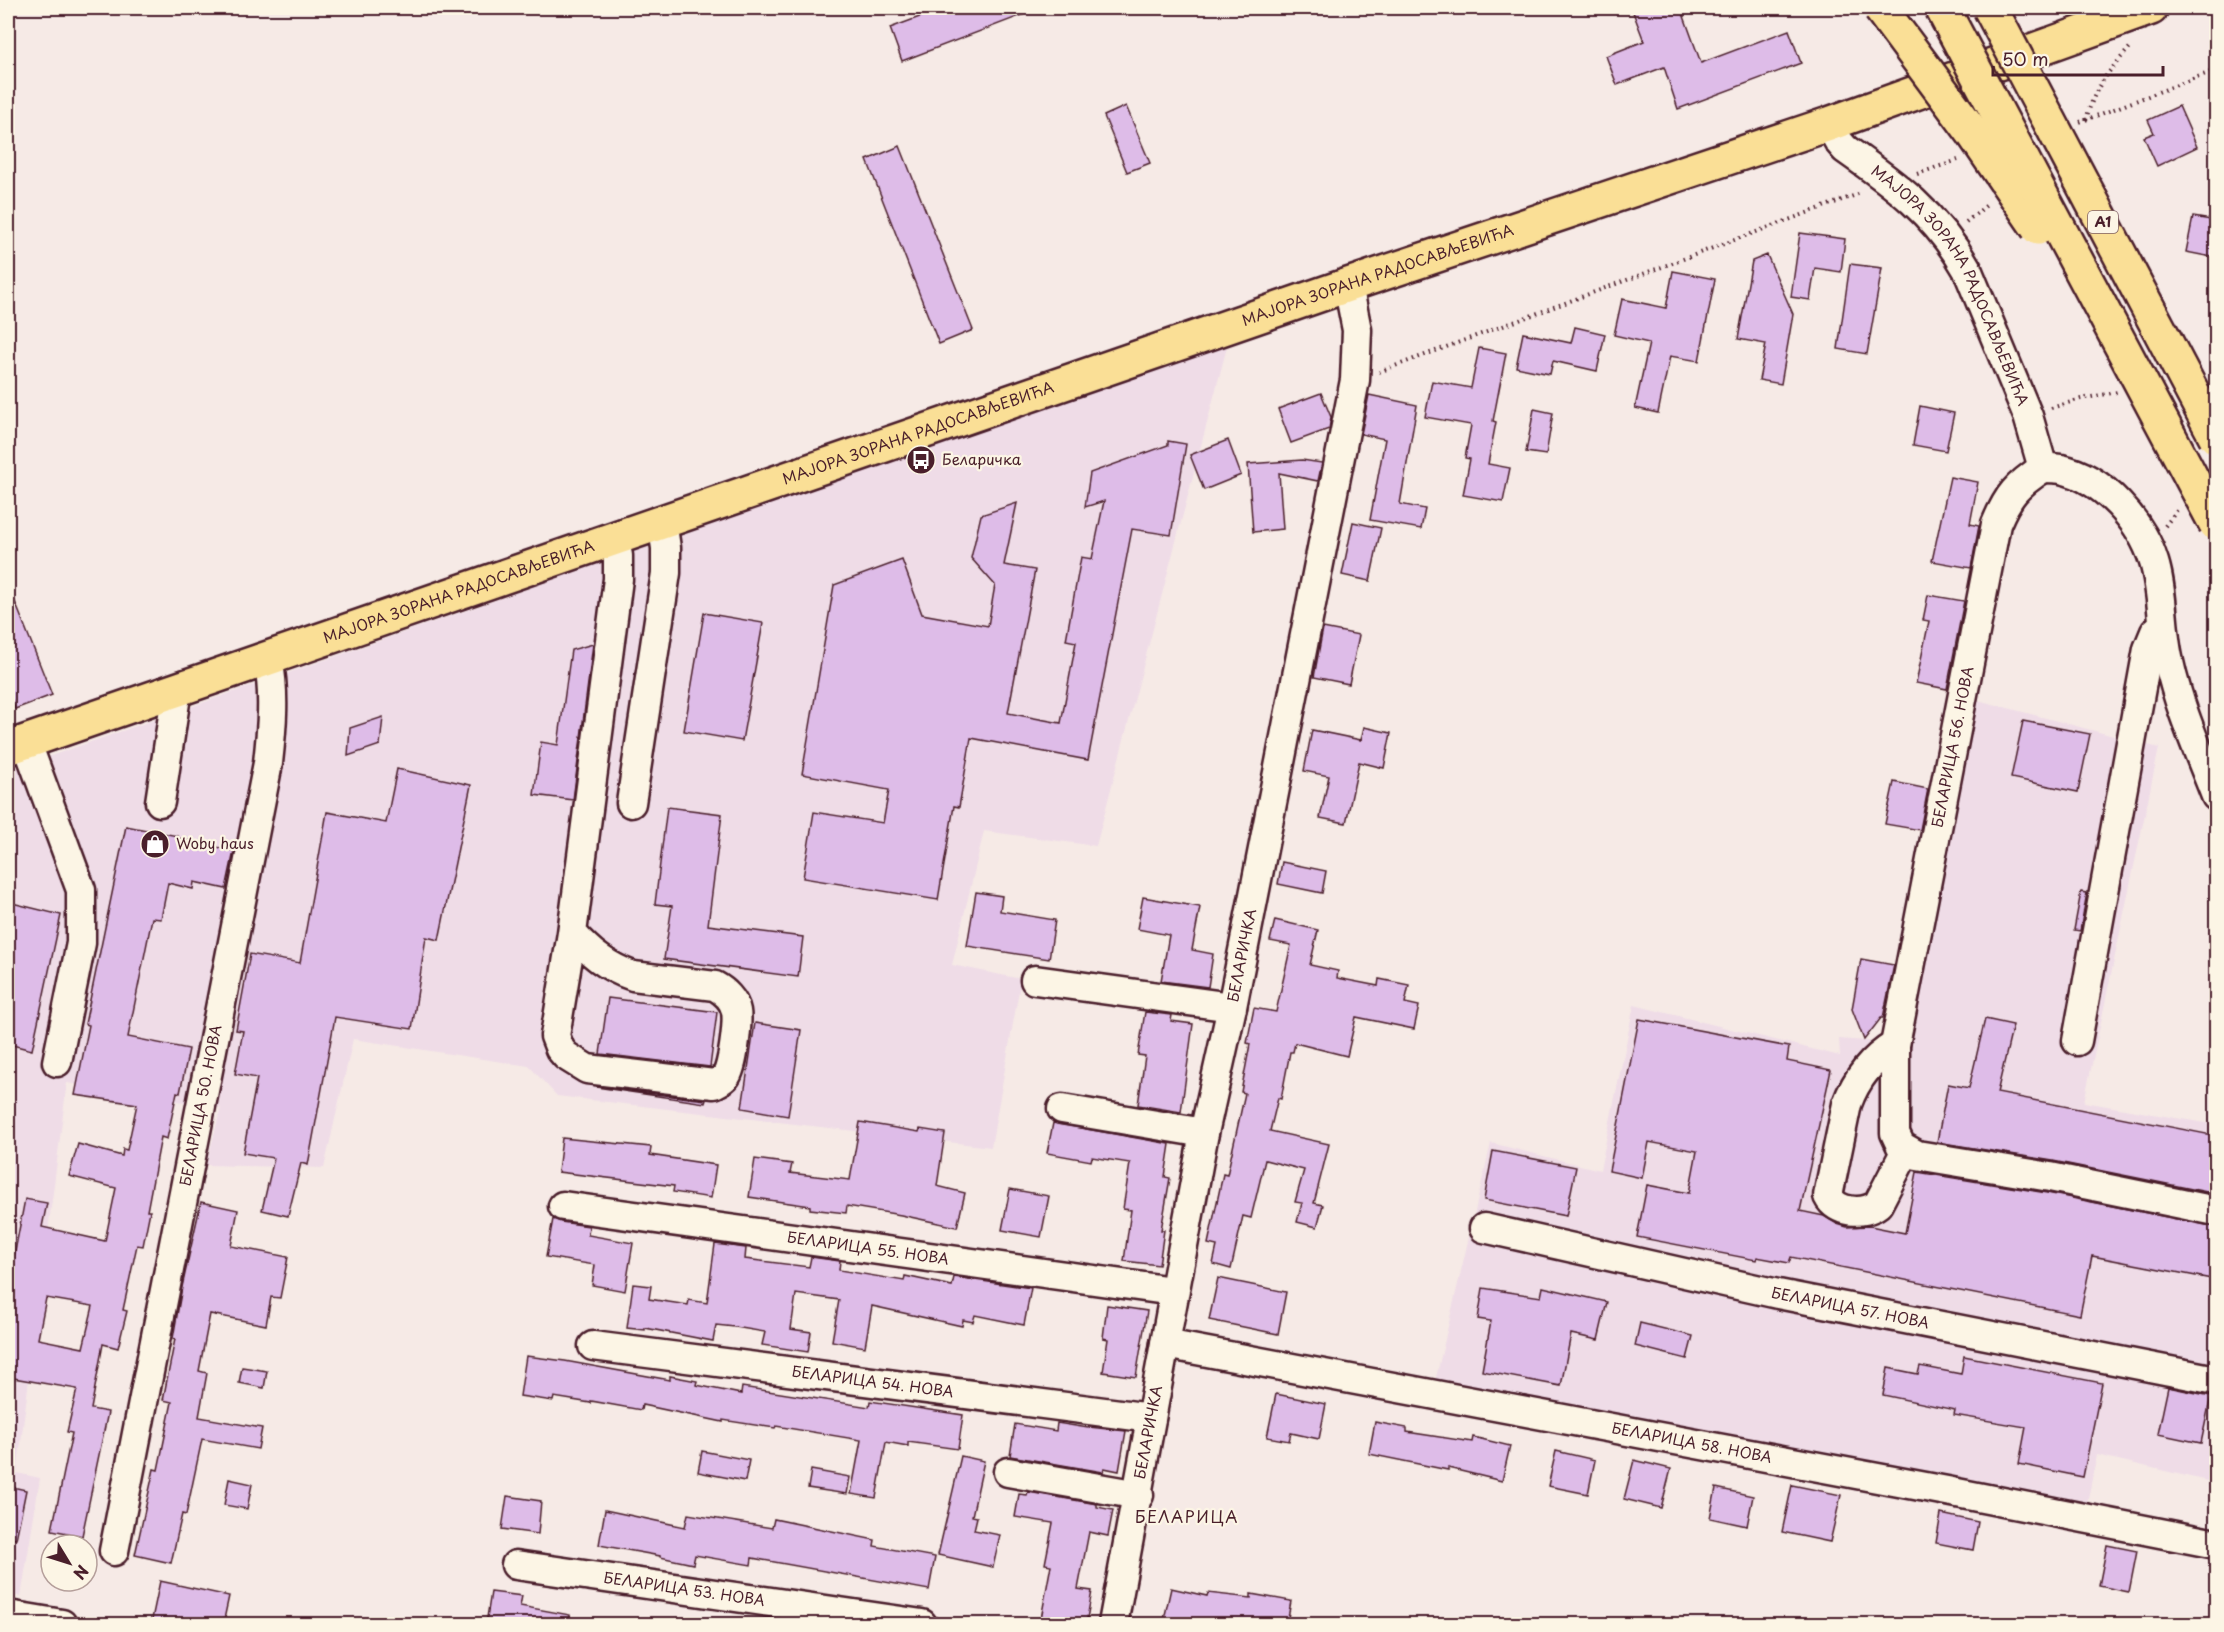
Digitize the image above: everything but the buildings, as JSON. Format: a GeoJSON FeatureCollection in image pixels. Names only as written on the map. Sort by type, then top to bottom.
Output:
{"type":"FeatureCollection","features":[{"type":"Feature","properties":{"kind":"main road"},"geometry":{"type":"LineString","coordinates":[[1880,8],[1973,133],[2217,524]]}},
{"type":"Feature","properties":{"kind":"main road"},"geometry":{"type":"LineString","coordinates":[[1942,8],[2132,388]]}},
{"type":"Feature","properties":{"kind":"main road","name":"A1"},"geometry":{"type":"LineString","coordinates":[[1990,8],[2217,437]]}},
{"type":"Feature","properties":{"kind":"main road","name":"МАЈОРА ЗОРАНА РАДОСАВЉЕВИЋА"},"geometry":{"type":"LineString","coordinates":[[17,744],[1348,285],[1829,124],[2151,8]]}},
{"type":"Feature","properties":{"kind":"street","name":"МАЈОРА ЗОРАНА РАДОСАВЉЕВИЋА"},"geometry":{"type":"LineString","coordinates":[[1829,124],[1845,149],[1891,182],[1933,220],[1958,254],[1967,269],[2028,416],[2043,468]]}},
{"type":"Feature","properties":{"kind":"street","name":"БЕЛАРИЧКА"},"geometry":{"type":"LineString","coordinates":[[1113,1624],[1173,1291],[1232,1007],[1355,381],[1357,330],[1348,285]]}},
{"type":"Feature","properties":{"kind":"street"},"geometry":{"type":"LineString","coordinates":[[2043,468],[2061,469],[2097,485],[2114,499],[2132,519],[2154,562],[2169,662],[2177,690],[2217,796]]}},
{"type":"Feature","properties":{"kind":"street","name":"БЕЛАРИЦА 56. НОВА"},"geometry":{"type":"LineString","coordinates":[[1906,1150],[1897,1140],[1894,1125],[1896,1044],[1996,524],[2003,507],[2021,482],[2043,468]]}},
{"type":"Feature","properties":{"kind":"street"},"geometry":{"type":"LineString","coordinates":[[631,803],[665,583],[666,548],[662,520]]}},
{"type":"Feature","properties":{"kind":"street"},"geometry":{"type":"LineString","coordinates":[[572,933],[600,961],[622,972],[633,976],[715,986],[721,990],[731,1000],[736,1012],[727,1075],[714,1084],[587,1069],[566,1056],[560,1049],[555,1036],[572,933],[618,579],[614,537]]}},
{"type":"Feature","properties":{"kind":"street"},"geometry":{"type":"LineString","coordinates":[[2077,1041],[2148,649],[2155,632],[2163,626]]}},
{"type":"Feature","properties":{"kind":"street","name":"БЕЛАРИЦА 50. НОВА"},"geometry":{"type":"LineString","coordinates":[[114,1551],[268,763],[273,725],[273,693],[268,658]]}},
{"type":"Feature","properties":{"kind":"street"},"geometry":{"type":"LineString","coordinates":[[160,802],[177,689]]}},
{"type":"Feature","properties":{"kind":"street"},"geometry":{"type":"LineString","coordinates":[[17,744],[81,890],[81,943],[57,1062]]}},
{"type":"Feature","properties":{"kind":"street"},"geometry":{"type":"LineString","coordinates":[[1035,980],[1232,1007]]}},
{"type":"Feature","properties":{"kind":"street"},"geometry":{"type":"LineString","coordinates":[[1896,1044],[1873,1063],[1852,1090],[1828,1196],[1837,1207],[1866,1211],[1878,1204],[1906,1150],[1917,1155],[2050,1177],[2217,1211]]}},
{"type":"Feature","properties":{"kind":"street"},"geometry":{"type":"LineString","coordinates":[[1062,1109],[1204,1133]]}},
{"type":"Feature","properties":{"kind":"street","name":"БЕЛАРИЦА 55. НОВА"},"geometry":{"type":"LineString","coordinates":[[563,1206],[1173,1291]]}},
{"type":"Feature","properties":{"kind":"street","name":"БЕЛАРИЦА 57. НОВА"},"geometry":{"type":"LineString","coordinates":[[1484,1228],[1778,1294],[2217,1380]]}},
{"type":"Feature","properties":{"kind":"street","name":"БЕЛАРИЦА 58. НОВА"},"geometry":{"type":"LineString","coordinates":[[1165,1344],[1935,1488],[2217,1544]]}},
{"type":"Feature","properties":{"kind":"street","name":"БЕЛАРИЦА 54. НОВА"},"geometry":{"type":"LineString","coordinates":[[593,1346],[1151,1418]]}},
{"type":"Feature","properties":{"kind":"street"},"geometry":{"type":"LineString","coordinates":[[1008,1472],[1138,1495]]}},
{"type":"Feature","properties":{"kind":"street","name":"БЕЛАРИЦА 53. НОВА"},"geometry":{"type":"LineString","coordinates":[[516,1565],[922,1624]]}},
{"type":"Feature","properties":{"kind":"street"},"geometry":{"type":"LineString","coordinates":[[8,1615],[62,1624]]}},
{"type":"Feature","properties":{"kind":"path"},"geometry":{"type":"LineString","coordinates":[[1355,381],[1891,182]]}},
{"type":"Feature","properties":{"kind":"path"},"geometry":{"type":"LineString","coordinates":[[2028,416],[2081,399],[2132,388]]}},
{"type":"Feature","properties":{"kind":"shaded area"},"geometry":{"type":"Polygon","coordinates":[[[1228,343],[1096,846],[984,831],[952,965],[1021,979],[991,1147],[557,1096],[529,1066],[353,1039],[324,1168],[206,1165],[221,1108],[67,1083],[17,1473],[40,1478],[21,1597],[8,1594],[8,771],[1228,343]]]}},
{"type":"Feature","properties":{"kind":"shaded area"},"geometry":{"type":"Polygon","coordinates":[[[1974,699],[2159,748],[2084,1102],[2216,1125],[2216,1483],[2097,1455],[2086,1508],[1435,1382],[1491,1143],[1600,1170],[1634,1005],[1840,1056],[1839,1039],[1907,1044],[1974,699]]]}},
{"type":"Feature","properties":{"kind":"place","name":"Беларичка"},"geometry":{"type":"Point","coordinates":[921,460]}},
{"type":"Feature","properties":{"kind":"place","name":"Woby haus"},"geometry":{"type":"Point","coordinates":[155,844]}},
{"type":"Feature","properties":{"kind":"district","name":"БЕЛАРИЦА"},"geometry":{"type":"Point","coordinates":[1187,1517]}}]}
